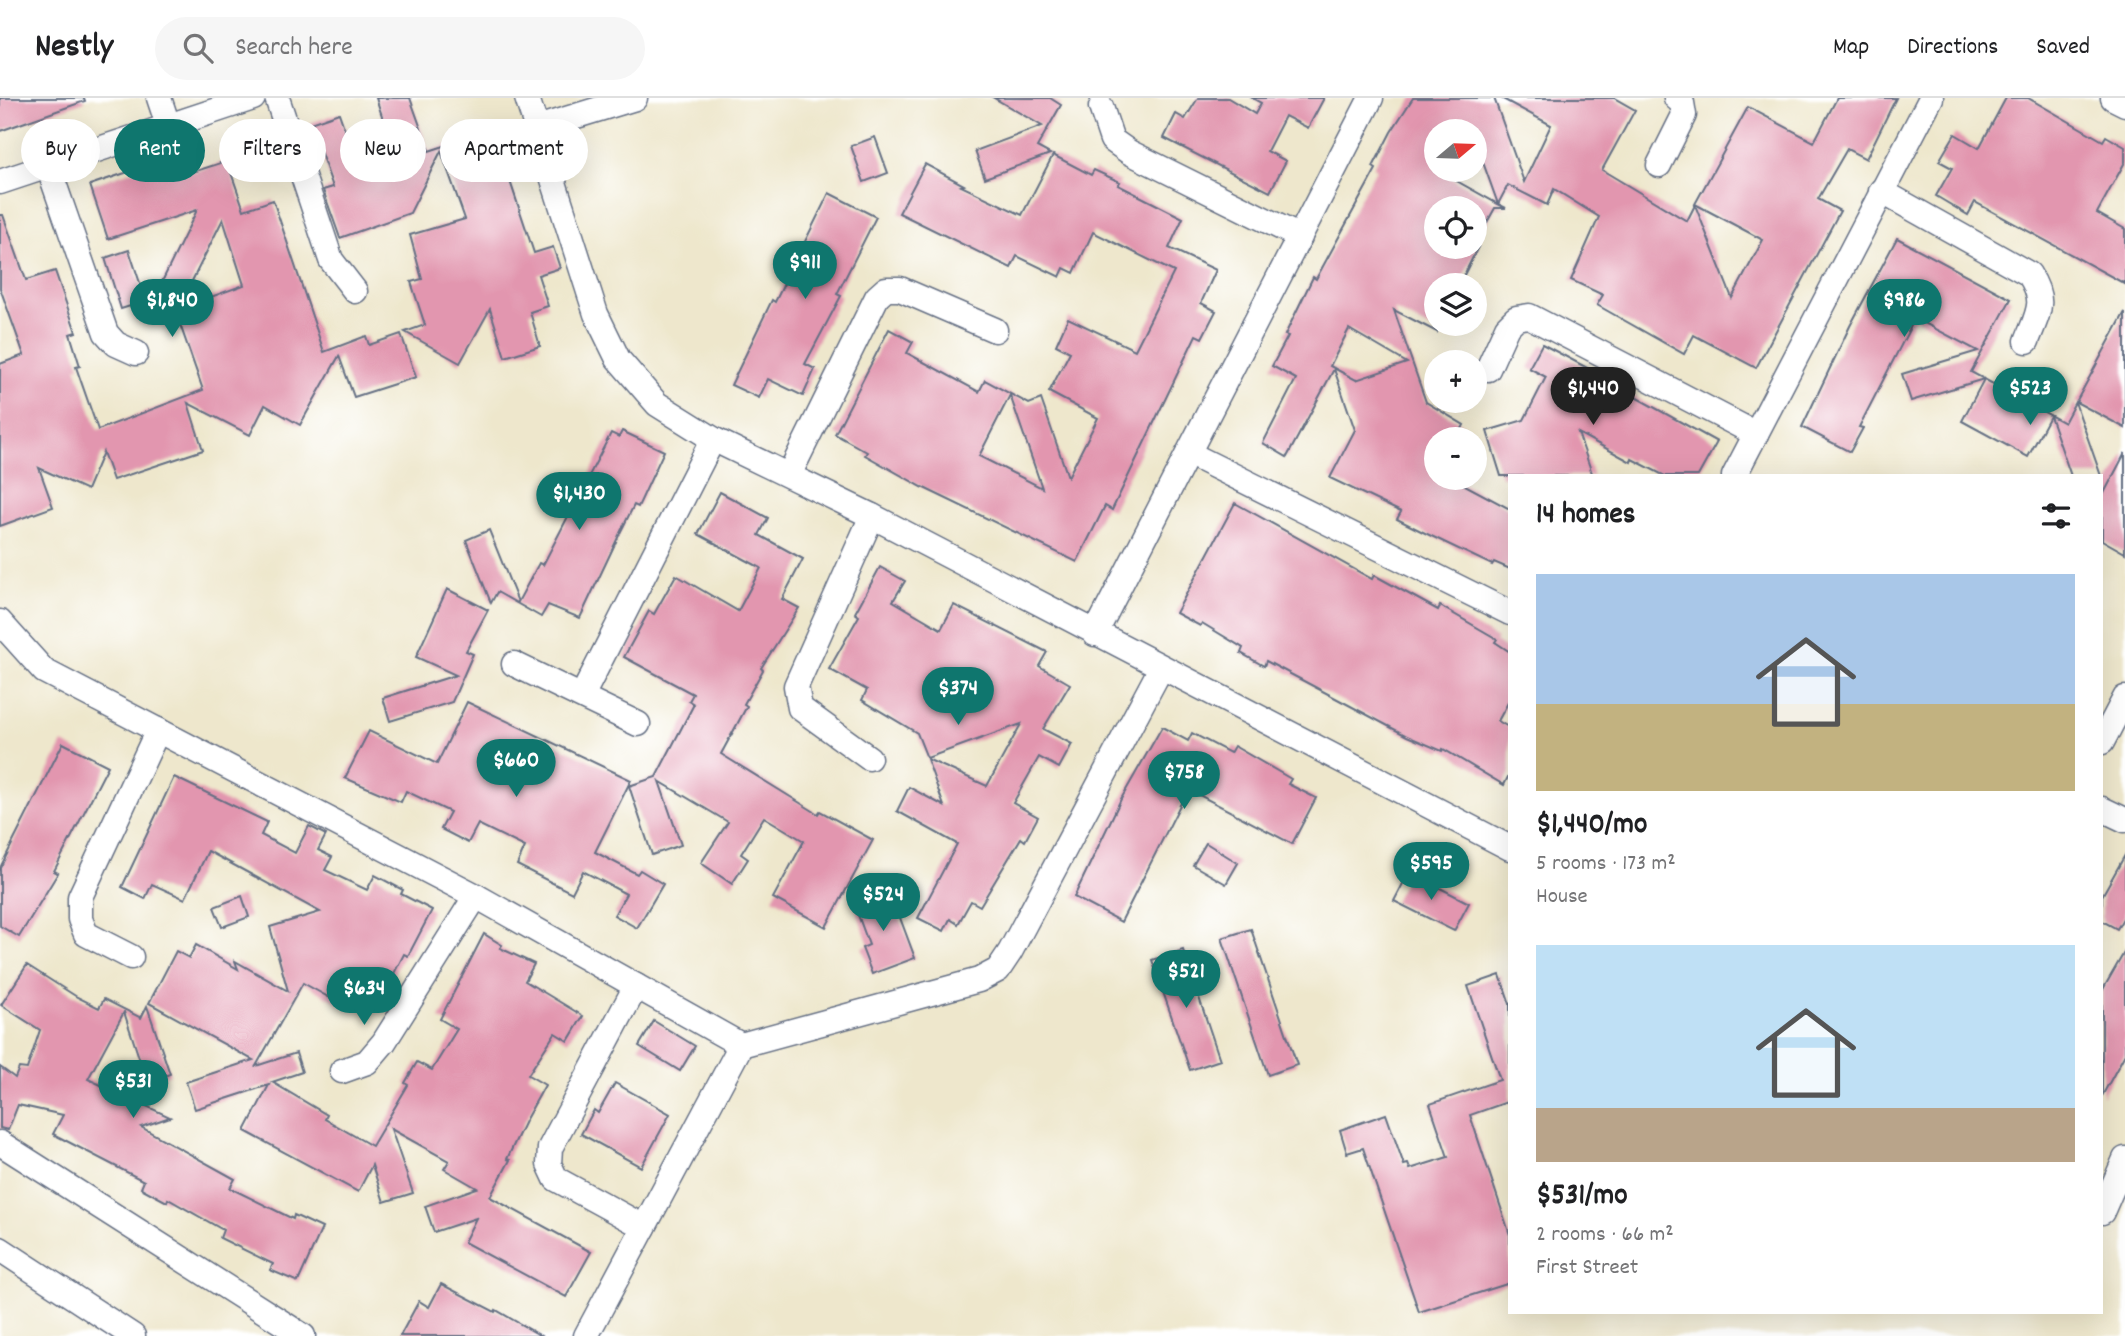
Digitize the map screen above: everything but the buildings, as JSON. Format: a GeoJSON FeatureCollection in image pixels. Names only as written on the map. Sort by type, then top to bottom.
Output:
{"type":"FeatureCollection","features":[{"type":"Feature","properties":{"kind":"street"},"geometry":{"type":"LineString","coordinates":[[159,98],[166,119]]}},
{"type":"Feature","properties":{"kind":"street"},"geometry":{"type":"LineString","coordinates":[[187,119],[253,98]]}},
{"type":"Feature","properties":{"kind":"street"},"geometry":{"type":"LineString","coordinates":[[277,98],[331,261],[355,291]]}},
{"type":"Feature","properties":{"kind":"street"},"geometry":{"type":"LineString","coordinates":[[527,98],[534,119]]}},
{"type":"Feature","properties":{"kind":"street"},"geometry":{"type":"LineString","coordinates":[[566,119],[635,98]]}},
{"type":"Feature","properties":{"kind":"street"},"geometry":{"type":"LineString","coordinates":[[1095,634],[1371,98]]}},
{"type":"Feature","properties":{"kind":"street"},"geometry":{"type":"LineString","coordinates":[[1659,165],[1684,115],[1682,103],[1676,98]]}},
{"type":"Feature","properties":{"kind":"street"},"geometry":{"type":"LineString","coordinates":[[1735,474],[1931,98]]}},
{"type":"Feature","properties":{"kind":"street"},"geometry":{"type":"LineString","coordinates":[[2113,98],[2125,104]]}},
{"type":"Feature","properties":{"kind":"street"},"geometry":{"type":"LineString","coordinates":[[1101,107],[1112,140],[1129,152],[1300,237]]}},
{"type":"Feature","properties":{"kind":"street"},"geometry":{"type":"LineString","coordinates":[[0,182],[21,175]]}},
{"type":"Feature","properties":{"kind":"street"},"geometry":{"type":"LineString","coordinates":[[54,182],[106,332],[116,344],[136,353]]}},
{"type":"Feature","properties":{"kind":"street"},"geometry":{"type":"LineString","coordinates":[[554,182],[596,314],[618,359],[657,404],[713,439],[872,516],[1508,847]]}},
{"type":"Feature","properties":{"kind":"street"},"geometry":{"type":"LineString","coordinates":[[1881,191],[2029,274],[2037,287],[2041,303],[2027,341]]}},
{"type":"Feature","properties":{"kind":"street"},"geometry":{"type":"LineString","coordinates":[[789,475],[877,297],[886,289],[900,289],[995,331]]}},
{"type":"Feature","properties":{"kind":"street"},"geometry":{"type":"LineString","coordinates":[[1488,369],[1507,327],[1516,318],[1529,316],[1756,434]]}},
{"type":"Feature","properties":{"kind":"street"},"geometry":{"type":"LineString","coordinates":[[582,696],[713,439]]}},
{"type":"Feature","properties":{"kind":"street"},"geometry":{"type":"LineString","coordinates":[[1190,454],[1508,611]]}},
{"type":"Feature","properties":{"kind":"street"},"geometry":{"type":"LineString","coordinates":[[869,758],[800,708],[796,685],[872,516]]}},
{"type":"Feature","properties":{"kind":"street"},"geometry":{"type":"LineString","coordinates":[[0,622],[44,671],[476,896],[741,1045],[979,980],[998,970],[1033,911],[1161,668]]}},
{"type":"Feature","properties":{"kind":"street"},"geometry":{"type":"LineString","coordinates":[[514,664],[638,724]]}},
{"type":"Feature","properties":{"kind":"street"},"geometry":{"type":"LineString","coordinates":[[2103,740],[2125,698]]}},
{"type":"Feature","properties":{"kind":"street"},"geometry":{"type":"LineString","coordinates":[[131,957],[86,934],[80,919],[80,897],[158,730]]}},
{"type":"Feature","properties":{"kind":"street"},"geometry":{"type":"LineString","coordinates":[[2103,810],[2125,821]]}},
{"type":"Feature","properties":{"kind":"street"},"geometry":{"type":"LineString","coordinates":[[342,1071],[367,1062],[384,1042],[476,896]]}},
{"type":"Feature","properties":{"kind":"street"},"geometry":{"type":"LineString","coordinates":[[636,986],[550,1148],[549,1164],[556,1179],[644,1227]]}},
{"type":"Feature","properties":{"kind":"street"},"geometry":{"type":"LineString","coordinates":[[586,1336],[741,1045]]}},
{"type":"Feature","properties":{"kind":"street"},"geometry":{"type":"LineString","coordinates":[[0,1143],[303,1336]]}},
{"type":"Feature","properties":{"kind":"street"},"geometry":{"type":"LineString","coordinates":[[2103,1210],[2125,1159]]}},
{"type":"Feature","properties":{"kind":"street"},"geometry":{"type":"LineString","coordinates":[[0,1249],[133,1336]]}}]}
